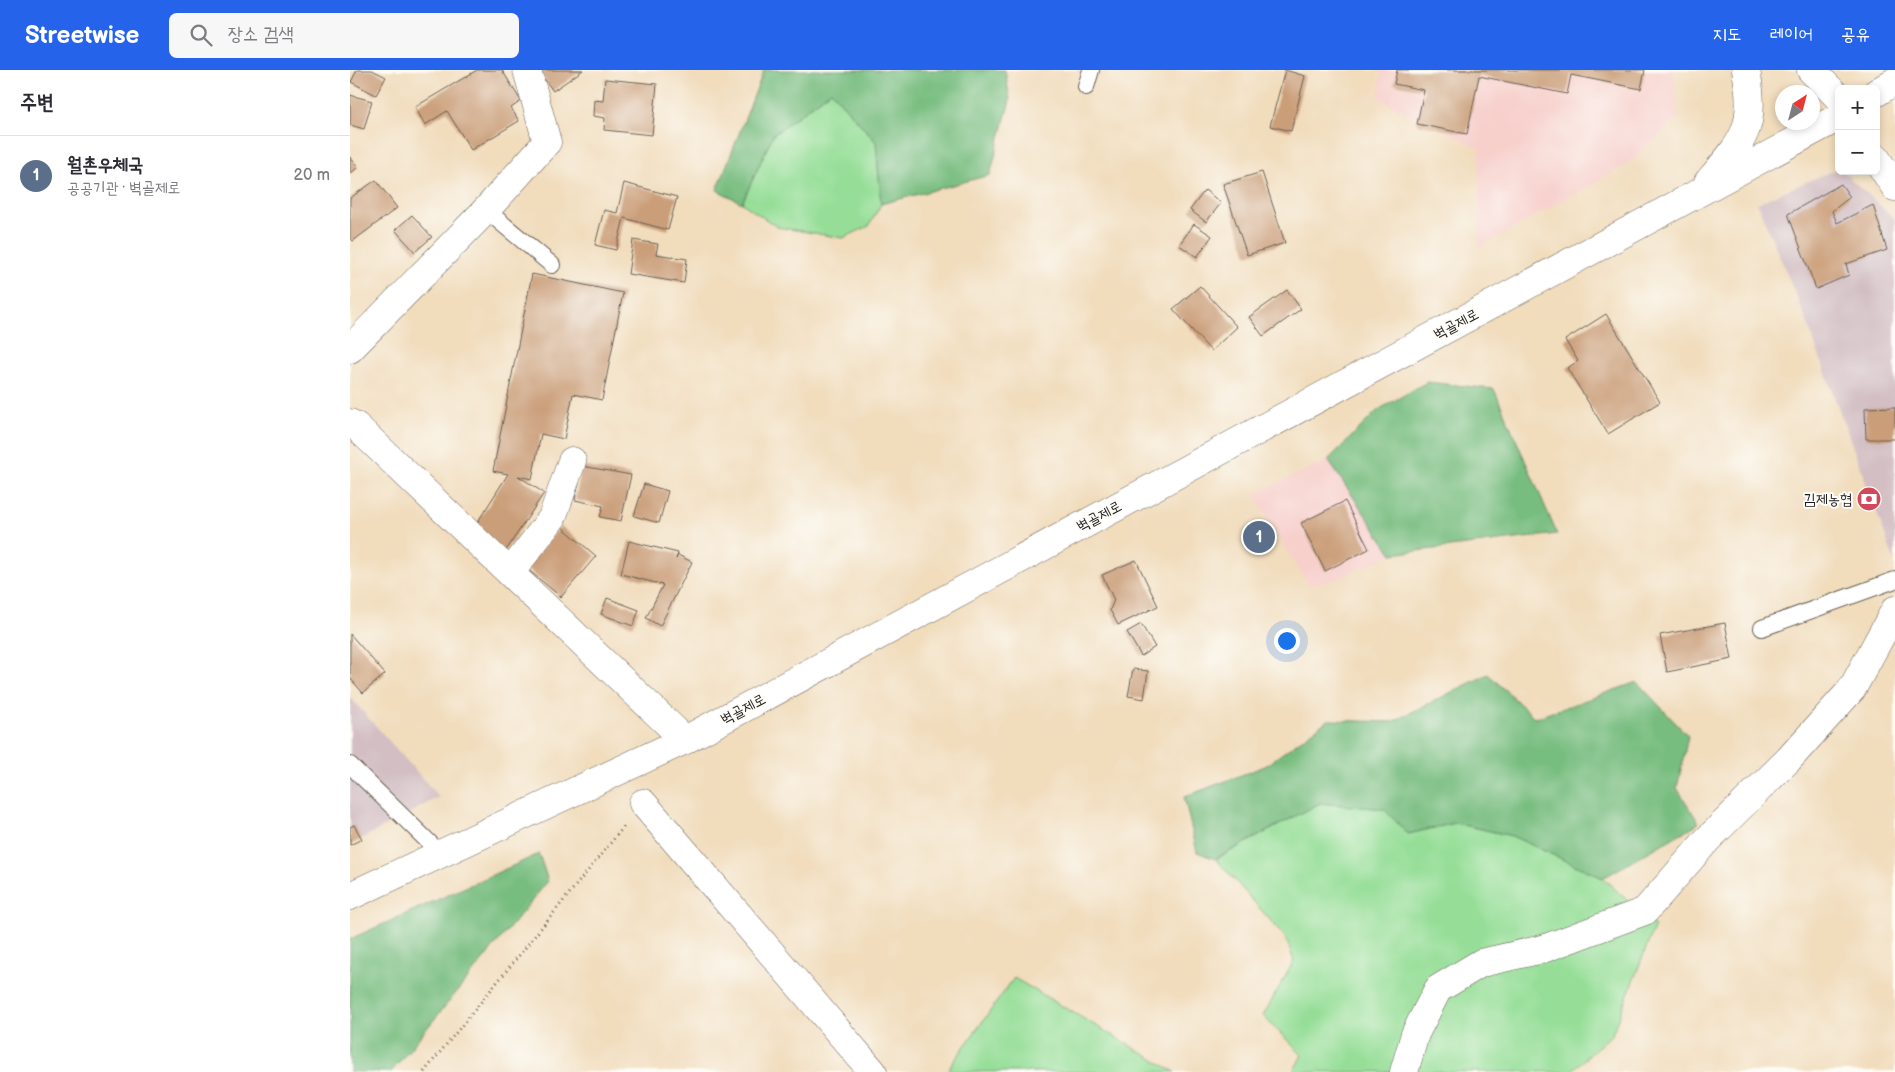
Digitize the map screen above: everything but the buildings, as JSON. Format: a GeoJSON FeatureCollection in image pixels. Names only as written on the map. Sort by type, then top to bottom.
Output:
{"type":"FeatureCollection","features":[{"type":"Feature","properties":{"kind":"street"},"geometry":{"type":"LineString","coordinates":[[350,349],[486,210],[547,142],[527,70]]}},
{"type":"Feature","properties":{"kind":"street"},"geometry":{"type":"LineString","coordinates":[[1699,193],[1742,139],[1750,119],[1750,92],[1746,70]]}},
{"type":"Feature","properties":{"kind":"street"},"geometry":{"type":"LineString","coordinates":[[1811,70],[1835,94]]}},
{"type":"Feature","properties":{"kind":"street"},"geometry":{"type":"LineString","coordinates":[[1880,90],[1895,80]]}},
{"type":"Feature","properties":{"kind":"street","name":"벽골제로"},"geometry":{"type":"LineString","coordinates":[[350,896],[685,740],[1835,119]]}},
{"type":"Feature","properties":{"kind":"street"},"geometry":{"type":"LineString","coordinates":[[1880,164],[1895,187]]}},
{"type":"Feature","properties":{"kind":"street"},"geometry":{"type":"LineString","coordinates":[[352,427],[510,573],[685,740]]}},
{"type":"Feature","properties":{"kind":"street"},"geometry":{"type":"LineString","coordinates":[[510,573],[552,518],[572,461]]}},
{"type":"Feature","properties":{"kind":"street"},"geometry":{"type":"LineString","coordinates":[[1404,1072],[1415,1034],[1438,989],[1481,963],[1543,949],[1646,911],[1707,840],[1789,759],[1852,689],[1895,610]]}},
{"type":"Feature","properties":{"kind":"street"},"geometry":{"type":"LineString","coordinates":[[643,803],[873,1072]]}},
{"type":"Feature","properties":{"kind":"lane"},"geometry":{"type":"LineString","coordinates":[[1086,87],[1091,70]]}},
{"type":"Feature","properties":{"kind":"lane"},"geometry":{"type":"LineString","coordinates":[[486,210],[552,265]]}},
{"type":"Feature","properties":{"kind":"lane"},"geometry":{"type":"LineString","coordinates":[[1762,628],[1895,580]]}},
{"type":"Feature","properties":{"kind":"lane"},"geometry":{"type":"LineString","coordinates":[[350,765],[441,854]]}},
{"type":"Feature","properties":{"kind":"path"},"geometry":{"type":"LineString","coordinates":[[424,1072],[643,803]]}},
{"type":"Feature","properties":{"kind":"shaded area"},"geometry":{"type":"Polygon","coordinates":[[[1381,70],[1674,70],[1678,118],[1628,164],[1479,248],[1479,148],[1379,99],[1381,70]]]}},
{"type":"Feature","properties":{"kind":"shaded area"},"geometry":{"type":"Polygon","coordinates":[[[1835,170],[1835,175],[1846,175],[1895,219],[1895,562],[1804,314],[1757,203],[1835,170]]]}},
{"type":"Feature","properties":{"kind":"shaded area"},"geometry":{"type":"Polygon","coordinates":[[[1328,460],[1392,554],[1335,580],[1308,585],[1254,494],[1328,460]]]}},
{"type":"Feature","properties":{"kind":"shaded area"},"geometry":{"type":"Polygon","coordinates":[[[350,697],[439,797],[350,845],[350,697]]]}},
{"type":"Feature","properties":{"kind":"green space"},"geometry":{"type":"Polygon","coordinates":[[[764,70],[1005,70],[1010,100],[990,175],[881,204],[876,142],[831,91],[773,135],[742,203],[717,190],[764,70]]]}},
{"type":"Feature","properties":{"kind":"green space"},"geometry":{"type":"Polygon","coordinates":[[[831,91],[876,142],[881,204],[869,226],[843,238],[777,227],[742,203],[773,135],[831,91]]]}},
{"type":"Feature","properties":{"kind":"green space"},"geometry":{"type":"Polygon","coordinates":[[[1427,382],[1494,389],[1557,534],[1392,554],[1328,460],[1378,410],[1427,382]]]}},
{"type":"Feature","properties":{"kind":"green space"},"geometry":{"type":"Polygon","coordinates":[[[1488,674],[1535,718],[1637,682],[1688,736],[1677,788],[1699,823],[1603,878],[1512,836],[1455,823],[1408,834],[1384,809],[1320,803],[1215,859],[1197,852],[1184,797],[1265,766],[1328,720],[1392,722],[1488,674]]]}},
{"type":"Feature","properties":{"kind":"green space"},"geometry":{"type":"Polygon","coordinates":[[[1320,803],[1385,809],[1408,834],[1455,823],[1512,836],[1603,878],[1655,926],[1612,1034],[1570,1072],[1293,1072],[1302,1055],[1263,1016],[1294,961],[1286,938],[1216,859],[1320,803]]]}},
{"type":"Feature","properties":{"kind":"green space"},"geometry":{"type":"Polygon","coordinates":[[[539,854],[548,881],[391,1072],[350,1072],[350,939],[539,854]]]}},
{"type":"Feature","properties":{"kind":"green space"},"geometry":{"type":"Polygon","coordinates":[[[1014,978],[1175,1072],[954,1072],[949,1068],[1014,978]]]}},
{"type":"Feature","properties":{"kind":"place","name":"김제농협"},"geometry":{"type":"Point","coordinates":[1869,499]}},
{"type":"Feature","properties":{"kind":"place","name":"월촌우체국"},"geometry":{"type":"Point","coordinates":[1259,537]}}]}
